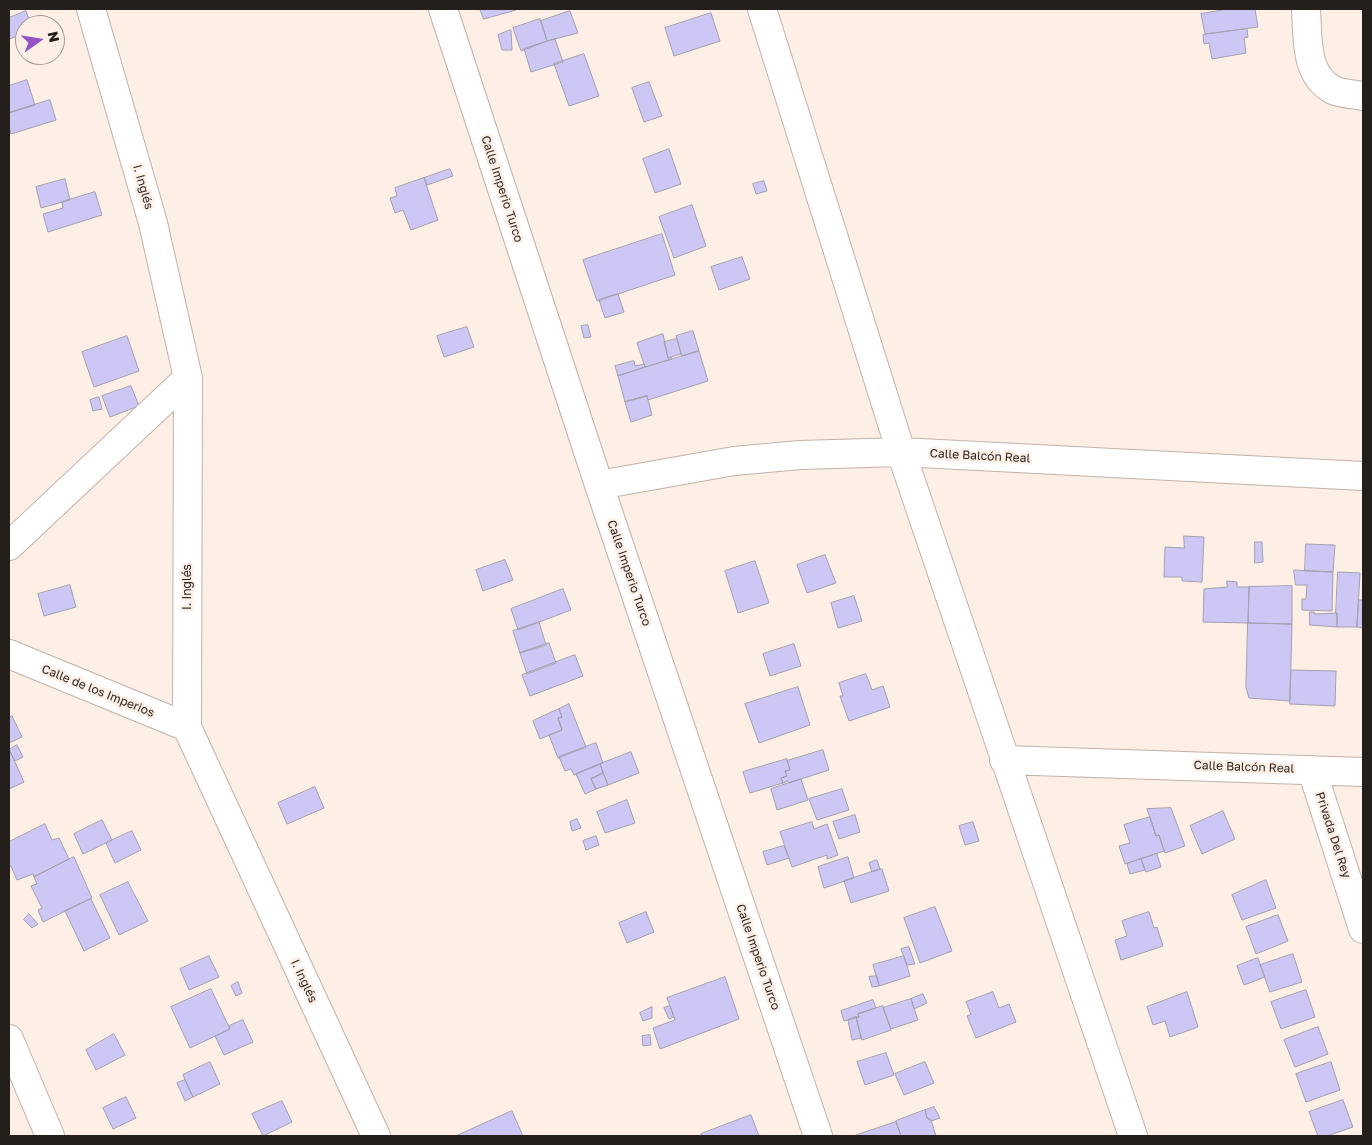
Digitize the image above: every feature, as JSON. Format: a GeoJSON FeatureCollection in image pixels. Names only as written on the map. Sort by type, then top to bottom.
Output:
{"type":"FeatureCollection","features":[{"type":"Feature","properties":{"kind":"street","name":"I. Inglés"},"geometry":{"type":"LineString","coordinates":[[91,9],[153,223],[188,378],[187,727],[376,1136]]}},
{"type":"Feature","properties":{"kind":"street","name":"Calle Imperio Turco"},"geometry":{"type":"LineString","coordinates":[[443,9],[599,485],[818,1136]]}},
{"type":"Feature","properties":{"kind":"street"},"geometry":{"type":"LineString","coordinates":[[762,9],[901,452],[1129,1134]]}},
{"type":"Feature","properties":{"kind":"street"},"geometry":{"type":"LineString","coordinates":[[1306,9],[1310,61],[1318,79],[1334,91],[1363,96]]}},
{"type":"Feature","properties":{"kind":"street"},"geometry":{"type":"LineString","coordinates":[[9,546],[188,378]]}},
{"type":"Feature","properties":{"kind":"street","name":"Calle Balcón Real"},"geometry":{"type":"LineString","coordinates":[[599,485],[734,461],[800,455],[901,452],[1363,476]]}},
{"type":"Feature","properties":{"kind":"street","name":"Calle de los Imperios"},"geometry":{"type":"LineString","coordinates":[[9,654],[187,727]]}},
{"type":"Feature","properties":{"kind":"street","name":"Calle Balcón Real"},"geometry":{"type":"LineString","coordinates":[[1004,760],[1363,772]]}},
{"type":"Feature","properties":{"kind":"street","name":"Privada Del Rey"},"geometry":{"type":"LineString","coordinates":[[1312,770],[1363,929]]}},
{"type":"Feature","properties":{"kind":"street"},"geometry":{"type":"LineString","coordinates":[[9,1039],[50,1136]]}},
{"type":"Feature","properties":{"kind":"building"},"geometry":{"type":"Polygon","coordinates":[[[480,9],[515,9],[516,10],[484,19],[480,9]]]}},
{"type":"Feature","properties":{"kind":"building"},"geometry":{"type":"Polygon","coordinates":[[[1228,9],[1255,9],[1258,27],[1205,34],[1201,14],[1228,9]]]}},
{"type":"Feature","properties":{"kind":"building"},"geometry":{"type":"Polygon","coordinates":[[[26,11],[27,15],[16,15],[26,11]]]}},
{"type":"Feature","properties":{"kind":"building"},"geometry":{"type":"Polygon","coordinates":[[[570,11],[578,33],[547,41],[541,21],[570,11]]]}},
{"type":"Feature","properties":{"kind":"building"},"geometry":{"type":"Polygon","coordinates":[[[711,13],[720,41],[674,56],[665,28],[711,13]]]}},
{"type":"Feature","properties":{"kind":"building"},"geometry":{"type":"Polygon","coordinates":[[[15,16],[15,37],[9,39],[9,18],[15,16]]]}},
{"type":"Feature","properties":{"kind":"building"},"geometry":{"type":"Polygon","coordinates":[[[540,19],[547,41],[521,51],[513,28],[540,19]]]}},
{"type":"Feature","properties":{"kind":"building"},"geometry":{"type":"Polygon","coordinates":[[[1247,29],[1248,37],[1244,38],[1246,53],[1212,59],[1209,43],[1204,44],[1203,35],[1247,29]]]}},
{"type":"Feature","properties":{"kind":"building"},"geometry":{"type":"Polygon","coordinates":[[[511,30],[512,50],[502,50],[498,35],[511,30]]]}},
{"type":"Feature","properties":{"kind":"building"},"geometry":{"type":"Polygon","coordinates":[[[555,39],[563,62],[531,72],[524,49],[555,39]]]}},
{"type":"Feature","properties":{"kind":"building"},"geometry":{"type":"Polygon","coordinates":[[[584,54],[599,96],[569,106],[554,64],[584,54]]]}},
{"type":"Feature","properties":{"kind":"building"},"geometry":{"type":"Polygon","coordinates":[[[27,80],[35,105],[9,113],[9,86],[27,80]]]}},
{"type":"Feature","properties":{"kind":"building"},"geometry":{"type":"Polygon","coordinates":[[[649,82],[662,116],[644,122],[632,88],[649,82]]]}},
{"type":"Feature","properties":{"kind":"building"},"geometry":{"type":"Polygon","coordinates":[[[50,100],[56,120],[11,134],[9,113],[50,100]]]}},
{"type":"Feature","properties":{"kind":"building"},"geometry":{"type":"Polygon","coordinates":[[[669,149],[681,184],[655,193],[643,159],[669,149]]]}},
{"type":"Feature","properties":{"kind":"building"},"geometry":{"type":"Polygon","coordinates":[[[450,169],[453,176],[427,185],[424,178],[450,169]]]}},
{"type":"Feature","properties":{"kind":"building"},"geometry":{"type":"Polygon","coordinates":[[[424,178],[438,220],[411,230],[403,210],[395,213],[390,198],[397,196],[395,188],[424,178]]]}},
{"type":"Feature","properties":{"kind":"building"},"geometry":{"type":"Polygon","coordinates":[[[65,179],[70,200],[41,208],[36,187],[65,179]]]}},
{"type":"Feature","properties":{"kind":"building"},"geometry":{"type":"Polygon","coordinates":[[[764,181],[767,191],[756,194],[753,184],[764,181]]]}},
{"type":"Feature","properties":{"kind":"building"},"geometry":{"type":"Polygon","coordinates":[[[95,192],[102,215],[48,232],[43,214],[63,208],[62,202],[95,192]]]}},
{"type":"Feature","properties":{"kind":"building"},"geometry":{"type":"Polygon","coordinates":[[[692,205],[706,246],[674,258],[659,217],[692,205]]]}},
{"type":"Feature","properties":{"kind":"building"},"geometry":{"type":"Polygon","coordinates":[[[662,234],[675,275],[597,301],[583,260],[662,234]]]}},
{"type":"Feature","properties":{"kind":"building"},"geometry":{"type":"Polygon","coordinates":[[[742,257],[750,279],[719,290],[711,267],[742,257]]]}},
{"type":"Feature","properties":{"kind":"building"},"geometry":{"type":"Polygon","coordinates":[[[618,294],[624,312],[605,318],[599,300],[618,294]]]}},
{"type":"Feature","properties":{"kind":"building"},"geometry":{"type":"Polygon","coordinates":[[[588,325],[591,337],[584,338],[581,326],[588,325]]]}},
{"type":"Feature","properties":{"kind":"building"},"geometry":{"type":"Polygon","coordinates":[[[467,327],[474,347],[444,357],[437,336],[467,327]]]}},
{"type":"Feature","properties":{"kind":"building"},"geometry":{"type":"Polygon","coordinates":[[[693,331],[699,351],[682,356],[676,336],[693,331]]]}},
{"type":"Feature","properties":{"kind":"building"},"geometry":{"type":"Polygon","coordinates":[[[663,334],[668,358],[671,357],[672,359],[645,367],[637,343],[663,334]]]}},
{"type":"Feature","properties":{"kind":"building"},"geometry":{"type":"Polygon","coordinates":[[[127,336],[139,371],[94,387],[82,352],[127,336]]]}},
{"type":"Feature","properties":{"kind":"building"},"geometry":{"type":"Polygon","coordinates":[[[677,339],[681,354],[668,358],[664,342],[677,339]]]}},
{"type":"Feature","properties":{"kind":"building"},"geometry":{"type":"Polygon","coordinates":[[[699,351],[708,381],[648,400],[647,396],[625,402],[618,376],[699,351]]]}},
{"type":"Feature","properties":{"kind":"building"},"geometry":{"type":"Polygon","coordinates":[[[634,361],[635,366],[644,364],[645,367],[618,376],[615,366],[634,361]]]}},
{"type":"Feature","properties":{"kind":"building"},"geometry":{"type":"Polygon","coordinates":[[[131,386],[139,406],[110,417],[102,396],[131,386]]]}},
{"type":"Feature","properties":{"kind":"building"},"geometry":{"type":"Polygon","coordinates":[[[647,396],[652,415],[631,422],[625,402],[647,396]]]}},
{"type":"Feature","properties":{"kind":"building"},"geometry":{"type":"Polygon","coordinates":[[[99,397],[102,409],[93,411],[90,400],[99,397]]]}},
{"type":"Feature","properties":{"kind":"building"},"geometry":{"type":"Polygon","coordinates":[[[1184,536],[1204,537],[1202,582],[1182,581],[1182,577],[1164,577],[1165,547],[1184,548],[1184,536]]]}},
{"type":"Feature","properties":{"kind":"building"},"geometry":{"type":"Polygon","coordinates":[[[1255,542],[1262,542],[1263,562],[1255,563],[1255,542]]]}},
{"type":"Feature","properties":{"kind":"building"},"geometry":{"type":"Polygon","coordinates":[[[1306,544],[1335,545],[1333,572],[1305,571],[1306,544]]]}},
{"type":"Feature","properties":{"kind":"building"},"geometry":{"type":"Polygon","coordinates":[[[825,555],[836,583],[807,593],[797,565],[825,555]]]}},
{"type":"Feature","properties":{"kind":"building"},"geometry":{"type":"Polygon","coordinates":[[[505,560],[513,580],[483,591],[476,570],[505,560]]]}},
{"type":"Feature","properties":{"kind":"building"},"geometry":{"type":"Polygon","coordinates":[[[755,561],[769,603],[738,613],[725,571],[755,561]]]}},
{"type":"Feature","properties":{"kind":"building"},"geometry":{"type":"Polygon","coordinates":[[[1294,570],[1333,572],[1332,611],[1302,610],[1302,599],[1306,599],[1307,585],[1296,585],[1294,570]]]}},
{"type":"Feature","properties":{"kind":"building"},"geometry":{"type":"Polygon","coordinates":[[[1338,572],[1360,573],[1357,627],[1337,627],[1338,572]]]}},
{"type":"Feature","properties":{"kind":"building"},"geometry":{"type":"Polygon","coordinates":[[[1227,581],[1237,582],[1237,587],[1249,587],[1248,623],[1203,622],[1204,589],[1227,587],[1227,581]]]}},
{"type":"Feature","properties":{"kind":"building"},"geometry":{"type":"Polygon","coordinates":[[[70,585],[76,607],[44,616],[38,594],[70,585]]]}},
{"type":"Feature","properties":{"kind":"building"},"geometry":{"type":"Polygon","coordinates":[[[1292,586],[1292,624],[1248,623],[1249,587],[1292,586]]]}},
{"type":"Feature","properties":{"kind":"building"},"geometry":{"type":"Polygon","coordinates":[[[563,589],[571,610],[518,630],[511,609],[563,589]]]}},
{"type":"Feature","properties":{"kind":"building"},"geometry":{"type":"Polygon","coordinates":[[[854,596],[862,621],[838,628],[831,603],[854,596]]]}},
{"type":"Feature","properties":{"kind":"building"},"geometry":{"type":"Polygon","coordinates":[[[1359,600],[1363,600],[1363,628],[1357,627],[1359,600]]]}},
{"type":"Feature","properties":{"kind":"building"},"geometry":{"type":"Polygon","coordinates":[[[1310,612],[1315,614],[1337,613],[1337,627],[1310,625],[1310,612]]]}},
{"type":"Feature","properties":{"kind":"building"},"geometry":{"type":"Polygon","coordinates":[[[539,622],[546,645],[520,653],[513,631],[539,622]]]}},
{"type":"Feature","properties":{"kind":"building"},"geometry":{"type":"Polygon","coordinates":[[[1248,623],[1292,624],[1290,701],[1249,698],[1246,688],[1248,623]]]}},
{"type":"Feature","properties":{"kind":"building"},"geometry":{"type":"Polygon","coordinates":[[[549,643],[556,663],[527,674],[520,653],[549,643]]]}},
{"type":"Feature","properties":{"kind":"building"},"geometry":{"type":"Polygon","coordinates":[[[794,644],[801,666],[770,676],[763,654],[794,644]]]}},
{"type":"Feature","properties":{"kind":"building"},"geometry":{"type":"Polygon","coordinates":[[[575,655],[583,676],[530,696],[522,675],[575,655]]]}},
{"type":"Feature","properties":{"kind":"building"},"geometry":{"type":"Polygon","coordinates":[[[1291,670],[1336,671],[1335,706],[1290,704],[1291,670]]]}},
{"type":"Feature","properties":{"kind":"building"},"geometry":{"type":"Polygon","coordinates":[[[866,674],[872,690],[883,686],[890,707],[849,721],[840,696],[843,696],[839,683],[866,674]]]}},
{"type":"Feature","properties":{"kind":"building"},"geometry":{"type":"Polygon","coordinates":[[[798,687],[810,725],[759,743],[745,704],[798,687]]]}},
{"type":"Feature","properties":{"kind":"building"},"geometry":{"type":"Polygon","coordinates":[[[569,704],[586,747],[558,758],[549,735],[562,730],[558,718],[562,717],[559,709],[569,704]]]}},
{"type":"Feature","properties":{"kind":"building"},"geometry":{"type":"Polygon","coordinates":[[[559,709],[562,717],[558,718],[562,730],[540,739],[533,721],[559,709]]]}},
{"type":"Feature","properties":{"kind":"building"},"geometry":{"type":"Polygon","coordinates":[[[12,716],[22,737],[9,743],[9,718],[12,716]]]}},
{"type":"Feature","properties":{"kind":"building"},"geometry":{"type":"Polygon","coordinates":[[[596,743],[603,763],[574,775],[571,769],[565,771],[559,757],[596,743]]]}},
{"type":"Feature","properties":{"kind":"building"},"geometry":{"type":"Polygon","coordinates":[[[17,745],[23,757],[15,761],[9,750],[17,745]]]}},
{"type":"Feature","properties":{"kind":"building"},"geometry":{"type":"Polygon","coordinates":[[[9,749],[24,782],[9,789],[9,749]]]}},
{"type":"Feature","properties":{"kind":"building"},"geometry":{"type":"Polygon","coordinates":[[[823,750],[829,770],[789,783],[788,781],[783,783],[781,778],[787,776],[785,771],[790,770],[787,761],[823,750]]]}},
{"type":"Feature","properties":{"kind":"building"},"geometry":{"type":"Polygon","coordinates":[[[631,752],[639,773],[608,785],[600,764],[631,752]]]}},
{"type":"Feature","properties":{"kind":"building"},"geometry":{"type":"Polygon","coordinates":[[[787,759],[790,770],[785,771],[787,776],[781,778],[783,783],[750,793],[743,772],[787,759]]]}},
{"type":"Feature","properties":{"kind":"building"},"geometry":{"type":"Polygon","coordinates":[[[600,764],[603,773],[591,779],[596,789],[585,794],[576,774],[600,764]]]}},
{"type":"Feature","properties":{"kind":"building"},"geometry":{"type":"Polygon","coordinates":[[[603,773],[608,785],[596,789],[591,779],[603,773]]]}},
{"type":"Feature","properties":{"kind":"building"},"geometry":{"type":"Polygon","coordinates":[[[801,779],[808,800],[777,810],[771,789],[801,779]]]}},
{"type":"Feature","properties":{"kind":"building"},"geometry":{"type":"Polygon","coordinates":[[[315,787],[324,808],[287,824],[278,803],[315,787]]]}},
{"type":"Feature","properties":{"kind":"building"},"geometry":{"type":"Polygon","coordinates":[[[842,789],[849,810],[817,820],[809,799],[842,789]]]}},
{"type":"Feature","properties":{"kind":"building"},"geometry":{"type":"Polygon","coordinates":[[[627,800],[635,823],[605,833],[597,812],[627,800]]]}},
{"type":"Feature","properties":{"kind":"building"},"geometry":{"type":"Polygon","coordinates":[[[1171,808],[1185,846],[1165,853],[1159,835],[1156,836],[1147,809],[1171,808]]]}},
{"type":"Feature","properties":{"kind":"building"},"geometry":{"type":"Polygon","coordinates":[[[1223,811],[1235,839],[1202,854],[1190,826],[1223,811]]]}},
{"type":"Feature","properties":{"kind":"building"},"geometry":{"type":"Polygon","coordinates":[[[855,815],[860,832],[839,839],[833,822],[855,815]]]}},
{"type":"Feature","properties":{"kind":"building"},"geometry":{"type":"Polygon","coordinates":[[[1150,817],[1156,836],[1159,835],[1164,851],[1125,864],[1119,846],[1130,843],[1124,825],[1150,817]]]}},
{"type":"Feature","properties":{"kind":"building"},"geometry":{"type":"Polygon","coordinates":[[[577,819],[581,828],[572,831],[570,822],[577,819]]]}},
{"type":"Feature","properties":{"kind":"building"},"geometry":{"type":"Polygon","coordinates":[[[102,820],[112,840],[83,854],[74,834],[102,820]]]}},
{"type":"Feature","properties":{"kind":"building"},"geometry":{"type":"Polygon","coordinates":[[[812,822],[814,829],[827,824],[838,855],[827,859],[827,855],[792,867],[780,832],[812,822]]]}},
{"type":"Feature","properties":{"kind":"building"},"geometry":{"type":"Polygon","coordinates":[[[973,822],[979,841],[965,845],[959,826],[973,822]]]}},
{"type":"Feature","properties":{"kind":"building"},"geometry":{"type":"Polygon","coordinates":[[[45,824],[52,840],[59,838],[69,859],[34,877],[33,874],[17,880],[11,866],[9,867],[9,842],[45,824]]]}},
{"type":"Feature","properties":{"kind":"building"},"geometry":{"type":"Polygon","coordinates":[[[132,831],[141,850],[115,863],[106,843],[132,831]]]}},
{"type":"Feature","properties":{"kind":"building"},"geometry":{"type":"Polygon","coordinates":[[[596,836],[599,845],[586,850],[583,841],[596,836]]]}},
{"type":"Feature","properties":{"kind":"building"},"geometry":{"type":"Polygon","coordinates":[[[784,846],[789,858],[767,865],[763,852],[784,846]]]}},
{"type":"Feature","properties":{"kind":"building"},"geometry":{"type":"Polygon","coordinates":[[[1157,854],[1161,867],[1146,872],[1141,859],[1157,854]]]}},
{"type":"Feature","properties":{"kind":"building"},"geometry":{"type":"Polygon","coordinates":[[[74,857],[92,898],[43,922],[38,910],[42,908],[31,886],[37,884],[34,877],[74,857]]]}},
{"type":"Feature","properties":{"kind":"building"},"geometry":{"type":"Polygon","coordinates":[[[848,857],[854,878],[824,888],[818,867],[848,857]]]}},
{"type":"Feature","properties":{"kind":"building"},"geometry":{"type":"Polygon","coordinates":[[[1141,859],[1145,870],[1130,874],[1127,864],[1141,859]]]}},
{"type":"Feature","properties":{"kind":"building"},"geometry":{"type":"Polygon","coordinates":[[[877,860],[880,869],[872,872],[869,863],[877,860]]]}},
{"type":"Feature","properties":{"kind":"building"},"geometry":{"type":"Polygon","coordinates":[[[882,869],[889,891],[851,903],[844,881],[882,869]]]}},
{"type":"Feature","properties":{"kind":"building"},"geometry":{"type":"Polygon","coordinates":[[[1266,880],[1276,908],[1242,920],[1232,895],[1266,880]]]}},
{"type":"Feature","properties":{"kind":"building"},"geometry":{"type":"Polygon","coordinates":[[[128,882],[148,921],[119,935],[100,895],[128,882]]]}},
{"type":"Feature","properties":{"kind":"building"},"geometry":{"type":"Polygon","coordinates":[[[91,899],[110,938],[84,951],[65,911],[91,899]]]}},
{"type":"Feature","properties":{"kind":"building"},"geometry":{"type":"Polygon","coordinates":[[[935,907],[952,951],[920,963],[904,918],[935,907]]]}},
{"type":"Feature","properties":{"kind":"building"},"geometry":{"type":"Polygon","coordinates":[[[646,912],[654,932],[627,943],[619,923],[646,912]]]}},
{"type":"Feature","properties":{"kind":"building"},"geometry":{"type":"Polygon","coordinates":[[[1149,912],[1154,928],[1157,927],[1163,946],[1121,960],[1115,940],[1127,936],[1122,921],[1149,912]]]}},
{"type":"Feature","properties":{"kind":"building"},"geometry":{"type":"Polygon","coordinates":[[[29,914],[38,924],[32,928],[24,920],[29,914]]]}},
{"type":"Feature","properties":{"kind":"building"},"geometry":{"type":"Polygon","coordinates":[[[1278,915],[1288,941],[1256,954],[1246,927],[1278,915]]]}},
{"type":"Feature","properties":{"kind":"building"},"geometry":{"type":"Polygon","coordinates":[[[909,947],[915,964],[907,965],[901,949],[909,947]]]}},
{"type":"Feature","properties":{"kind":"building"},"geometry":{"type":"Polygon","coordinates":[[[1293,954],[1302,982],[1270,992],[1260,965],[1293,954]]]}},
{"type":"Feature","properties":{"kind":"building"},"geometry":{"type":"Polygon","coordinates":[[[209,956],[219,977],[189,990],[180,969],[209,956]]]}},
{"type":"Feature","properties":{"kind":"building"},"geometry":{"type":"Polygon","coordinates":[[[904,956],[910,976],[879,986],[873,965],[904,956]]]}},
{"type":"Feature","properties":{"kind":"building"},"geometry":{"type":"Polygon","coordinates":[[[1258,958],[1265,977],[1244,985],[1237,966],[1258,958]]]}},
{"type":"Feature","properties":{"kind":"building"},"geometry":{"type":"Polygon","coordinates":[[[877,976],[879,986],[872,987],[869,977],[877,976]]]}},
{"type":"Feature","properties":{"kind":"building"},"geometry":{"type":"Polygon","coordinates":[[[725,977],[739,1019],[660,1049],[653,1028],[675,1020],[667,998],[725,977]]]}},
{"type":"Feature","properties":{"kind":"building"},"geometry":{"type":"Polygon","coordinates":[[[238,982],[242,993],[236,996],[231,986],[238,982]]]}},
{"type":"Feature","properties":{"kind":"building"},"geometry":{"type":"Polygon","coordinates":[[[211,989],[230,1029],[190,1048],[171,1007],[211,989]]]}},
{"type":"Feature","properties":{"kind":"building"},"geometry":{"type":"Polygon","coordinates":[[[1306,990],[1315,1017],[1281,1029],[1271,1002],[1306,990]]]}},
{"type":"Feature","properties":{"kind":"building"},"geometry":{"type":"Polygon","coordinates":[[[993,992],[999,1008],[1009,1004],[1016,1022],[976,1038],[967,1016],[971,1014],[966,1002],[993,992]]]}},
{"type":"Feature","properties":{"kind":"building"},"geometry":{"type":"Polygon","coordinates":[[[1187,992],[1198,1027],[1170,1037],[1165,1021],[1153,1025],[1147,1007],[1187,992]]]}},
{"type":"Feature","properties":{"kind":"building"},"geometry":{"type":"Polygon","coordinates":[[[923,994],[927,1003],[914,1009],[911,999],[923,994]]]}},
{"type":"Feature","properties":{"kind":"building"},"geometry":{"type":"Polygon","coordinates":[[[911,999],[918,1020],[891,1029],[883,1008],[911,999]]]}},
{"type":"Feature","properties":{"kind":"building"},"geometry":{"type":"Polygon","coordinates":[[[873,1000],[876,1008],[858,1014],[859,1017],[844,1021],[841,1011],[873,1000]]]}},
{"type":"Feature","properties":{"kind":"building"},"geometry":{"type":"Polygon","coordinates":[[[670,1006],[674,1017],[669,1019],[664,1008],[670,1006]]]}},
{"type":"Feature","properties":{"kind":"building"},"geometry":{"type":"Polygon","coordinates":[[[883,1006],[891,1030],[862,1040],[856,1017],[859,1017],[858,1014],[883,1006]]]}},
{"type":"Feature","properties":{"kind":"building"},"geometry":{"type":"Polygon","coordinates":[[[652,1007],[652,1018],[643,1021],[640,1013],[652,1007]]]}},
{"type":"Feature","properties":{"kind":"building"},"geometry":{"type":"Polygon","coordinates":[[[856,1017],[861,1038],[852,1040],[848,1020],[856,1017]]]}},
{"type":"Feature","properties":{"kind":"building"},"geometry":{"type":"Polygon","coordinates":[[[243,1020],[253,1042],[224,1055],[215,1036],[230,1029],[229,1026],[243,1020]]]}},
{"type":"Feature","properties":{"kind":"building"},"geometry":{"type":"Polygon","coordinates":[[[1318,1027],[1328,1054],[1295,1067],[1284,1040],[1318,1027]]]}},
{"type":"Feature","properties":{"kind":"building"},"geometry":{"type":"Polygon","coordinates":[[[114,1034],[125,1055],[96,1070],[86,1050],[114,1034]]]}},
{"type":"Feature","properties":{"kind":"building"},"geometry":{"type":"Polygon","coordinates":[[[650,1035],[651,1045],[643,1046],[642,1036],[650,1035]]]}},
{"type":"Feature","properties":{"kind":"building"},"geometry":{"type":"Polygon","coordinates":[[[886,1053],[894,1075],[865,1085],[857,1062],[886,1053]]]}},
{"type":"Feature","properties":{"kind":"building"},"geometry":{"type":"Polygon","coordinates":[[[210,1062],[220,1084],[193,1097],[183,1075],[210,1062]]]}},
{"type":"Feature","properties":{"kind":"building"},"geometry":{"type":"Polygon","coordinates":[[[925,1062],[934,1083],[904,1095],[895,1074],[925,1062]]]}},
{"type":"Feature","properties":{"kind":"building"},"geometry":{"type":"Polygon","coordinates":[[[1331,1062],[1340,1090],[1306,1102],[1296,1074],[1331,1062]]]}},
{"type":"Feature","properties":{"kind":"building"},"geometry":{"type":"Polygon","coordinates":[[[185,1080],[193,1097],[185,1101],[177,1083],[185,1080]]]}},
{"type":"Feature","properties":{"kind":"building"},"geometry":{"type":"Polygon","coordinates":[[[126,1097],[136,1118],[113,1129],[103,1108],[126,1097]]]}},
{"type":"Feature","properties":{"kind":"building"},"geometry":{"type":"Polygon","coordinates":[[[1343,1100],[1353,1127],[1327,1136],[1318,1136],[1309,1112],[1343,1100]]]}},
{"type":"Feature","properties":{"kind":"building"},"geometry":{"type":"Polygon","coordinates":[[[282,1101],[292,1122],[263,1136],[252,1114],[282,1101]]]}},
{"type":"Feature","properties":{"kind":"building"},"geometry":{"type":"Polygon","coordinates":[[[934,1107],[940,1118],[931,1121],[927,1118],[925,1110],[934,1107]]]}},
{"type":"Feature","properties":{"kind":"building"},"geometry":{"type":"Polygon","coordinates":[[[925,1110],[927,1118],[931,1120],[936,1136],[901,1136],[896,1121],[925,1110]]]}},
{"type":"Feature","properties":{"kind":"building"},"geometry":{"type":"Polygon","coordinates":[[[512,1111],[523,1136],[456,1136],[512,1111]]]}},
{"type":"Feature","properties":{"kind":"building"},"geometry":{"type":"Polygon","coordinates":[[[751,1115],[759,1136],[702,1136],[701,1134],[751,1115]]]}},
{"type":"Feature","properties":{"kind":"building"},"geometry":{"type":"Polygon","coordinates":[[[896,1122],[901,1136],[857,1135],[896,1122]]]}}]}
